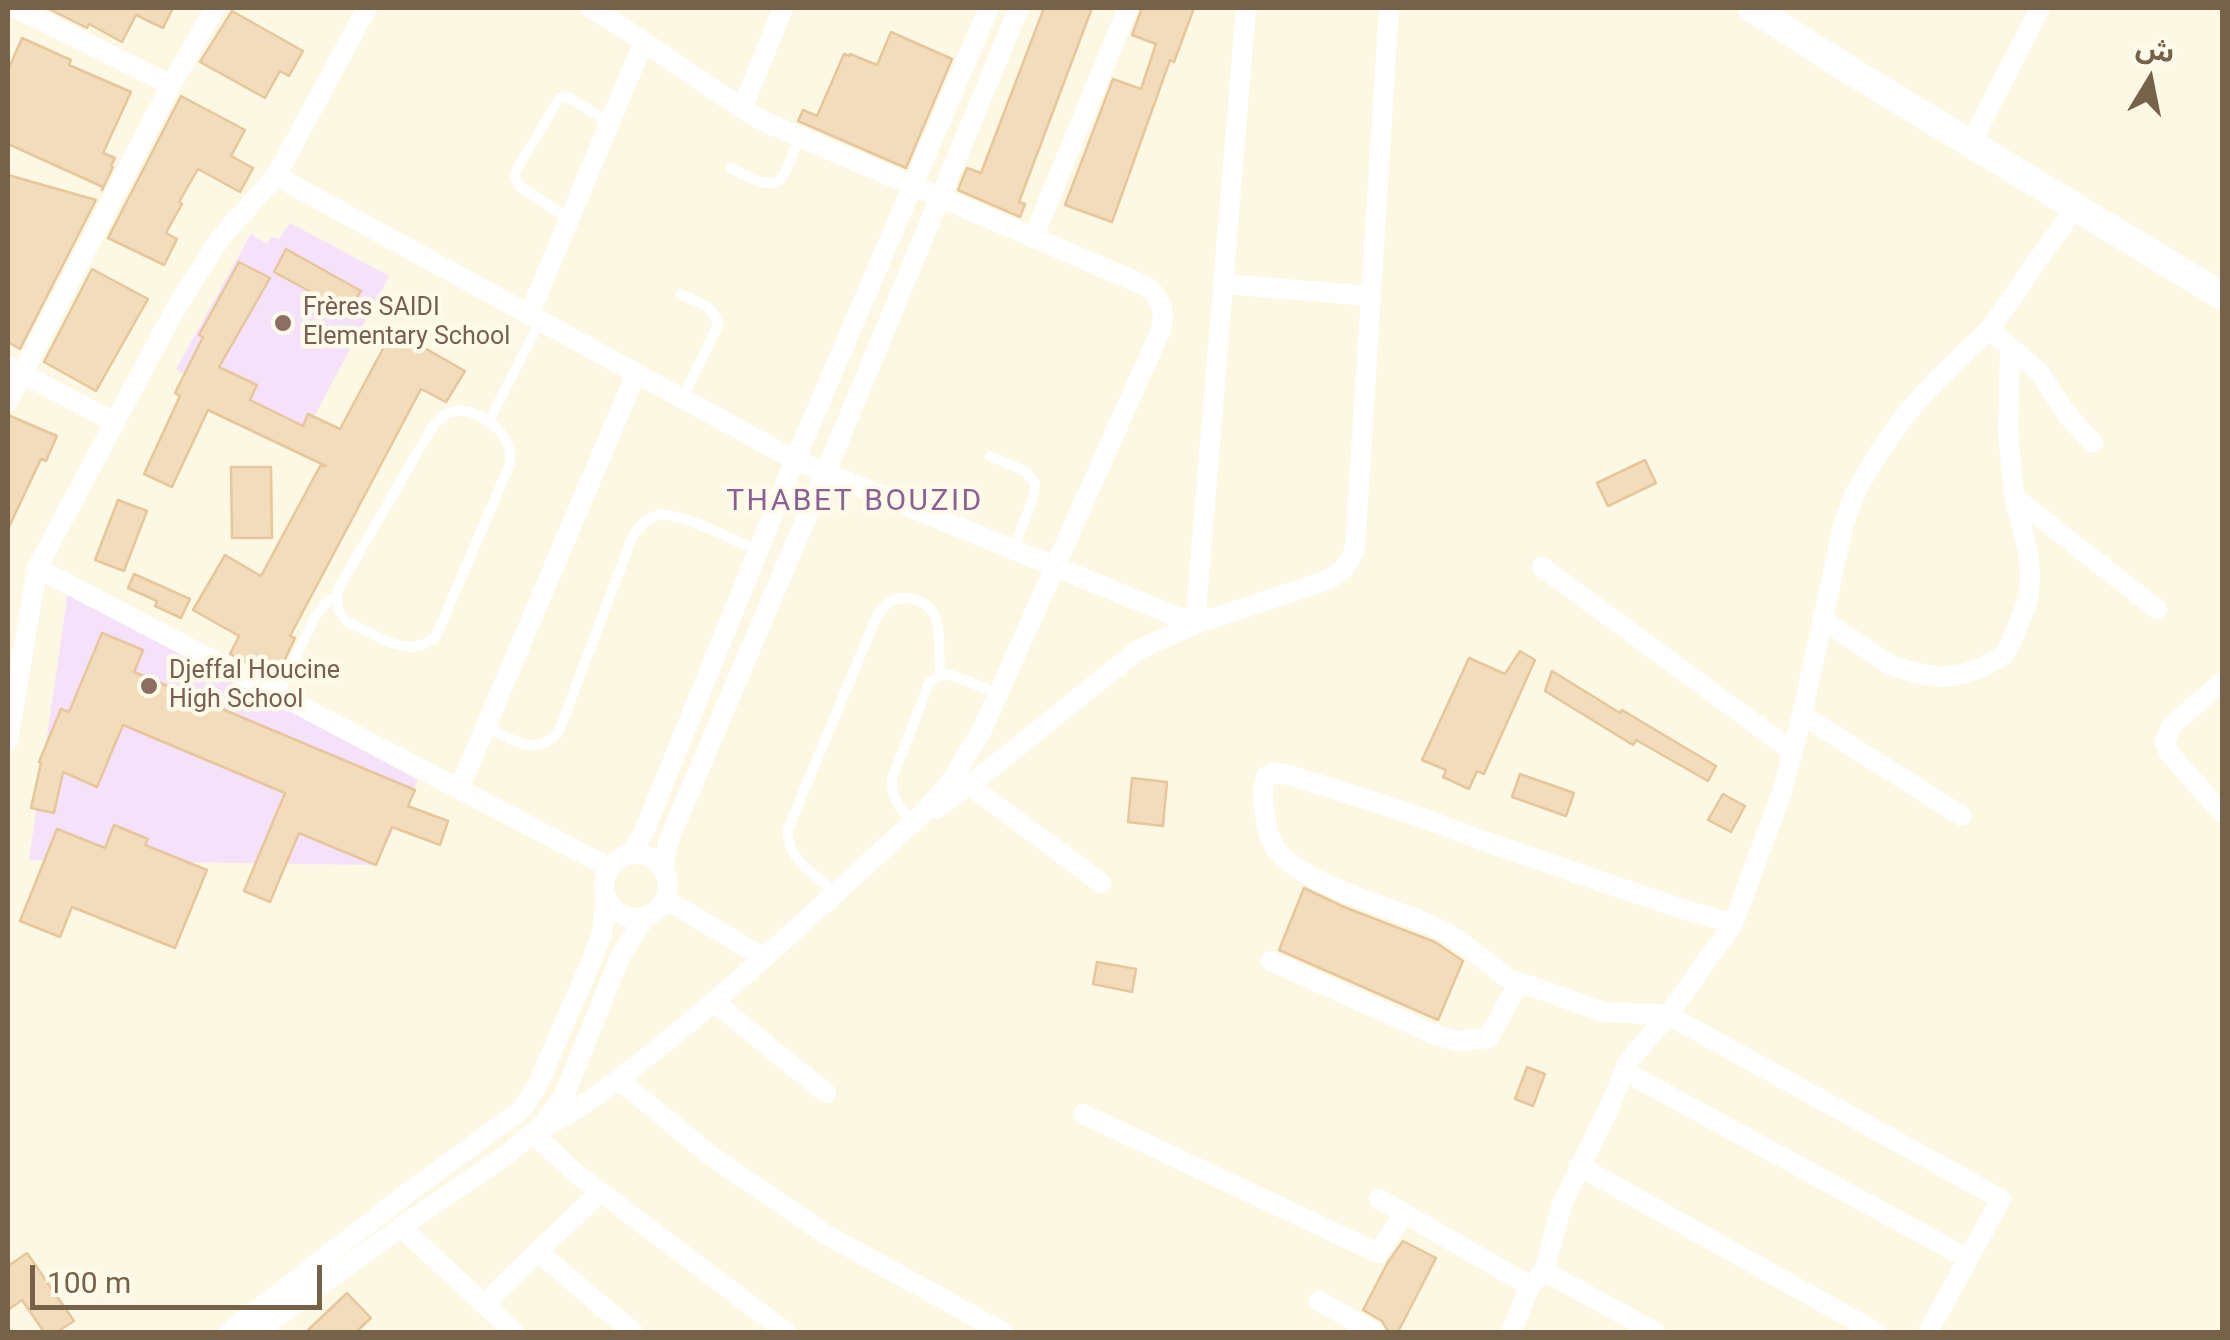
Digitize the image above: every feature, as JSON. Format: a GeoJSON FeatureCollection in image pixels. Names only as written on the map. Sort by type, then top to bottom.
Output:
{"type":"FeatureCollection","features":[{"type":"Feature","properties":{"kind":"street"},"geometry":{"type":"LineString","coordinates":[[8,19],[14,8],[171,85]]}},
{"type":"Feature","properties":{"kind":"street"},"geometry":{"type":"LineString","coordinates":[[8,401],[14,370],[215,8]]}},
{"type":"Feature","properties":{"kind":"street"},"geometry":{"type":"LineString","coordinates":[[8,741],[38,568],[86,472],[202,263],[276,176],[367,8]]}},
{"type":"Feature","properties":{"kind":"street"},"geometry":{"type":"LineString","coordinates":[[591,8],[742,109],[799,138],[1146,286],[1159,299],[1164,316],[1160,332],[962,780]]}},
{"type":"Feature","properties":{"kind":"street"},"geometry":{"type":"LineString","coordinates":[[742,109],[783,8]]}},
{"type":"Feature","properties":{"kind":"street"},"geometry":{"type":"LineString","coordinates":[[630,855],[643,834],[796,460],[989,8]]}},
{"type":"Feature","properties":{"kind":"street"},"geometry":{"type":"LineString","coordinates":[[606,895],[621,914],[638,918],[658,910],[665,899],[668,842],[1019,8]]}},
{"type":"Feature","properties":{"kind":"street"},"geometry":{"type":"LineString","coordinates":[[1033,238],[1128,8]]}},
{"type":"Feature","properties":{"kind":"street"},"geometry":{"type":"LineString","coordinates":[[1195,624],[1246,8]]}},
{"type":"Feature","properties":{"kind":"street"},"geometry":{"type":"LineString","coordinates":[[257,1332],[533,1134],[619,1080],[764,958],[935,800],[1125,659],[1152,642],[1195,624],[1328,580],[1350,562],[1354,548],[1389,8]]}},
{"type":"Feature","properties":{"kind":"street"},"geometry":{"type":"LineString","coordinates":[[1752,8],[2222,296]]}},
{"type":"Feature","properties":{"kind":"street"},"geometry":{"type":"LineString","coordinates":[[1971,143],[2040,8]]}},
{"type":"Feature","properties":{"kind":"street"},"geometry":{"type":"LineString","coordinates":[[534,318],[570,219],[644,41]]}},
{"type":"Feature","properties":{"kind":"street"},"geometry":{"type":"LineString","coordinates":[[276,176],[796,460],[1195,624]]}},
{"type":"Feature","properties":{"kind":"street"},"geometry":{"type":"LineString","coordinates":[[1511,1332],[1537,1278],[1562,1204],[1628,1062],[1668,1015],[1733,924],[1772,822],[1802,715],[1843,526],[1856,491],[1907,414],[1989,330],[2076,206]]}},
{"type":"Feature","properties":{"kind":"street"},"geometry":{"type":"LineString","coordinates":[[1225,284],[1370,296]]}},
{"type":"Feature","properties":{"kind":"street"},"geometry":{"type":"LineString","coordinates":[[1989,330],[2039,372],[2068,416],[2093,443]]}},
{"type":"Feature","properties":{"kind":"street"},"geometry":{"type":"LineString","coordinates":[[1822,619],[1892,666],[1921,674],[1962,674],[2003,656],[2028,600],[2030,575],[2014,497],[2008,434],[2010,347]]}},
{"type":"Feature","properties":{"kind":"street"},"geometry":{"type":"LineString","coordinates":[[14,370],[116,423]]}},
{"type":"Feature","properties":{"kind":"street"},"geometry":{"type":"LineString","coordinates":[[460,789],[636,374]]}},
{"type":"Feature","properties":{"kind":"street"},"geometry":{"type":"LineString","coordinates":[[2014,497],[2157,609]]}},
{"type":"Feature","properties":{"kind":"street"},"geometry":{"type":"LineString","coordinates":[[1542,567],[1792,751]]}},
{"type":"Feature","properties":{"kind":"street"},"geometry":{"type":"LineString","coordinates":[[38,568],[610,868]]}},
{"type":"Feature","properties":{"kind":"street"},"geometry":{"type":"LineString","coordinates":[[2222,682],[2171,726],[2165,742],[2169,752],[2222,814]]}},
{"type":"Feature","properties":{"kind":"street"},"geometry":{"type":"LineString","coordinates":[[1802,715],[1962,816]]}},
{"type":"Feature","properties":{"kind":"street"},"geometry":{"type":"LineString","coordinates":[[1733,924],[1670,906],[1375,802],[1289,775],[1274,773],[1266,777],[1266,820],[1274,846],[1291,864],[1331,888],[1446,932],[1510,980],[1604,1012],[1668,1015],[2000,1198],[1928,1332]]}},
{"type":"Feature","properties":{"kind":"street"},"geometry":{"type":"LineString","coordinates":[[962,780],[1101,884]]}},
{"type":"Feature","properties":{"kind":"street"},"geometry":{"type":"LineString","coordinates":[[229,1332],[521,1110],[538,1084],[602,934],[605,881],[610,868],[630,855],[649,857],[664,870]]}},
{"type":"Feature","properties":{"kind":"street"},"geometry":{"type":"LineString","coordinates":[[665,899],[764,958]]}},
{"type":"Feature","properties":{"kind":"street"},"geometry":{"type":"LineString","coordinates":[[533,1134],[564,1096],[621,955],[646,916]]}},
{"type":"Feature","properties":{"kind":"street"},"geometry":{"type":"LineString","coordinates":[[1271,961],[1418,1028],[1458,1040],[1489,1038],[1519,982]]}},
{"type":"Feature","properties":{"kind":"street"},"geometry":{"type":"LineString","coordinates":[[714,1002],[826,1093]]}},
{"type":"Feature","properties":{"kind":"street"},"geometry":{"type":"LineString","coordinates":[[1624,1072],[1968,1258]]}},
{"type":"Feature","properties":{"kind":"street"},"geometry":{"type":"LineString","coordinates":[[619,1080],[710,1155],[824,1234],[1001,1332]]}},
{"type":"Feature","properties":{"kind":"street"},"geometry":{"type":"LineString","coordinates":[[1083,1114],[1378,1253],[1404,1214]]}},
{"type":"Feature","properties":{"kind":"street"},"geometry":{"type":"LineString","coordinates":[[533,1134],[574,1172],[786,1332]]}},
{"type":"Feature","properties":{"kind":"street"},"geometry":{"type":"LineString","coordinates":[[1579,1166],[1876,1332]]}},
{"type":"Feature","properties":{"kind":"street"},"geometry":{"type":"LineString","coordinates":[[484,1304],[600,1192]]}},
{"type":"Feature","properties":{"kind":"street"},"geometry":{"type":"LineString","coordinates":[[1379,1200],[1656,1332]]}},
{"type":"Feature","properties":{"kind":"street"},"geometry":{"type":"LineString","coordinates":[[401,1226],[514,1332]]}},
{"type":"Feature","properties":{"kind":"street"},"geometry":{"type":"LineString","coordinates":[[538,1252],[632,1332]]}},
{"type":"Feature","properties":{"kind":"street"},"geometry":{"type":"LineString","coordinates":[[1319,1301],[1374,1332]]}},
{"type":"Feature","properties":{"kind":"lane"},"geometry":{"type":"LineString","coordinates":[[570,219],[518,185],[517,169],[559,99],[568,97],[610,123]]}},
{"type":"Feature","properties":{"kind":"lane"},"geometry":{"type":"LineString","coordinates":[[731,168],[761,184],[779,181],[799,138]]}},
{"type":"Feature","properties":{"kind":"lane"},"geometry":{"type":"LineString","coordinates":[[680,294],[711,308],[718,320],[682,400]]}},
{"type":"Feature","properties":{"kind":"lane"},"geometry":{"type":"LineString","coordinates":[[488,423],[534,318]]}},
{"type":"Feature","properties":{"kind":"lane"},"geometry":{"type":"LineString","coordinates":[[461,410],[488,423],[506,438],[510,464],[437,634],[431,642],[416,648],[401,647],[348,623],[338,611],[336,597],[341,583],[440,418],[461,410]]}},
{"type":"Feature","properties":{"kind":"lane"},"geometry":{"type":"LineString","coordinates":[[990,456],[1025,471],[1035,483],[1034,498],[1014,548]]}},
{"type":"Feature","properties":{"kind":"lane"},"geometry":{"type":"LineString","coordinates":[[486,727],[533,746],[554,738],[633,535],[643,523],[658,516],[675,515],[759,551]]}},
{"type":"Feature","properties":{"kind":"lane"},"geometry":{"type":"LineString","coordinates":[[278,694],[316,614],[336,597]]}},
{"type":"Feature","properties":{"kind":"lane"},"geometry":{"type":"LineString","coordinates":[[836,892],[796,859],[789,846],[788,828],[878,614],[888,602],[911,598],[926,604],[936,616],[941,675]]}},
{"type":"Feature","properties":{"kind":"lane"},"geometry":{"type":"LineString","coordinates":[[912,822],[896,804],[892,779],[929,683],[941,675],[956,676],[998,693]]}},
{"type":"Feature","properties":{"kind":"shaded area","name":"Frères SAIDI Elementary School"},"geometry":{"type":"Polygon","coordinates":[[[290,223],[389,276],[301,441],[176,369],[251,234],[267,244],[271,237],[279,239],[290,223]]]}},
{"type":"Feature","properties":{"kind":"shaded area","name":"Djeffal Houcine High School"},"geometry":{"type":"Polygon","coordinates":[[[68,592],[418,780],[376,865],[29,860],[68,592]]]}},
{"type":"Feature","properties":{"kind":"building"},"geometry":{"type":"Polygon","coordinates":[[[47,8],[173,8],[163,28],[136,15],[122,42],[47,8]]]}},
{"type":"Feature","properties":{"kind":"building"},"geometry":{"type":"Polygon","coordinates":[[[1044,8],[1092,8],[1019,202],[1025,204],[1020,217],[958,190],[967,168],[981,173],[1044,8]]]}},
{"type":"Feature","properties":{"kind":"building"},"geometry":{"type":"Polygon","coordinates":[[[1142,8],[1194,8],[1174,62],[1170,60],[1112,222],[1065,205],[1113,79],[1141,89],[1156,44],[1132,35],[1142,8]]]}},
{"type":"Feature","properties":{"kind":"building"},"geometry":{"type":"Polygon","coordinates":[[[232,11],[303,51],[289,76],[280,71],[265,98],[200,62],[232,11]]]}},
{"type":"Feature","properties":{"kind":"building"},"geometry":{"type":"Polygon","coordinates":[[[891,32],[952,59],[906,168],[798,121],[803,110],[817,116],[844,54],[877,65],[891,32]]]}},
{"type":"Feature","properties":{"kind":"building"},"geometry":{"type":"Polygon","coordinates":[[[22,38],[71,60],[69,65],[131,92],[103,153],[115,158],[102,190],[103,187],[8,144],[8,70],[22,38]]]}},
{"type":"Feature","properties":{"kind":"building"},"geometry":{"type":"Polygon","coordinates":[[[181,96],[245,130],[231,156],[253,168],[240,192],[198,169],[166,233],[177,239],[164,265],[108,238],[181,96]]]}},
{"type":"Feature","properties":{"kind":"building"},"geometry":{"type":"Polygon","coordinates":[[[8,175],[96,200],[20,349],[8,342],[8,175]]]}},
{"type":"Feature","properties":{"kind":"building"},"geometry":{"type":"Polygon","coordinates":[[[286,249],[361,291],[348,312],[274,272],[286,249]]]}},
{"type":"Feature","properties":{"kind":"building"},"geometry":{"type":"Polygon","coordinates":[[[239,262],[270,278],[219,367],[257,385],[250,400],[303,426],[308,414],[340,429],[393,330],[465,371],[446,402],[421,389],[290,636],[295,638],[279,672],[254,660],[251,665],[230,654],[239,636],[193,610],[225,555],[261,576],[320,466],[326,466],[208,410],[172,487],[144,474],[180,396],[175,393],[203,337],[199,335],[239,262]]]}},
{"type":"Feature","properties":{"kind":"building"},"geometry":{"type":"Polygon","coordinates":[[[92,269],[148,299],[96,391],[44,362],[92,269]]]}},
{"type":"Feature","properties":{"kind":"building"},"geometry":{"type":"Polygon","coordinates":[[[8,415],[57,436],[46,461],[41,459],[8,529],[8,415]]]}},
{"type":"Feature","properties":{"kind":"building"},"geometry":{"type":"Polygon","coordinates":[[[1645,460],[1656,483],[1608,506],[1597,483],[1645,460]]]}},
{"type":"Feature","properties":{"kind":"building"},"geometry":{"type":"Polygon","coordinates":[[[231,467],[271,467],[272,538],[232,538],[231,467]]]}},
{"type":"Feature","properties":{"kind":"building"},"geometry":{"type":"Polygon","coordinates":[[[118,500],[147,511],[124,571],[95,560],[118,500]]]}},
{"type":"Feature","properties":{"kind":"building"},"geometry":{"type":"Polygon","coordinates":[[[134,574],[190,599],[181,618],[128,588],[134,574]]]}},
{"type":"Feature","properties":{"kind":"building"},"geometry":{"type":"Polygon","coordinates":[[[102,633],[143,650],[134,672],[415,790],[408,806],[448,821],[440,845],[392,827],[376,865],[299,833],[270,902],[244,891],[285,793],[123,725],[97,787],[63,772],[54,813],[31,808],[39,762],[61,709],[69,712],[102,633]]]}},
{"type":"Feature","properties":{"kind":"building"},"geometry":{"type":"Polygon","coordinates":[[[1520,651],[1535,660],[1484,774],[1477,771],[1469,789],[1443,777],[1446,770],[1422,760],[1469,658],[1505,674],[1520,651]]]}},
{"type":"Feature","properties":{"kind":"building"},"geometry":{"type":"Polygon","coordinates":[[[1552,671],[1716,766],[1708,781],[1636,740],[1633,745],[1545,691],[1552,671]]]}},
{"type":"Feature","properties":{"kind":"building"},"geometry":{"type":"Polygon","coordinates":[[[1520,774],[1574,793],[1566,816],[1512,797],[1520,774]]]}},
{"type":"Feature","properties":{"kind":"building"},"geometry":{"type":"Polygon","coordinates":[[[1132,778],[1167,782],[1163,826],[1128,822],[1132,778]]]}},
{"type":"Feature","properties":{"kind":"building"},"geometry":{"type":"Polygon","coordinates":[[[1723,794],[1745,806],[1731,832],[1708,820],[1723,794]]]}},
{"type":"Feature","properties":{"kind":"building"},"geometry":{"type":"Polygon","coordinates":[[[114,825],[148,839],[145,845],[207,870],[175,948],[72,907],[60,937],[20,921],[57,829],[105,848],[114,825]]]}},
{"type":"Feature","properties":{"kind":"building"},"geometry":{"type":"Polygon","coordinates":[[[1304,888],[1435,942],[1463,961],[1438,1020],[1279,950],[1304,888]]]}},
{"type":"Feature","properties":{"kind":"building"},"geometry":{"type":"Polygon","coordinates":[[[1097,962],[1136,969],[1132,992],[1093,984],[1097,962]]]}},
{"type":"Feature","properties":{"kind":"building"},"geometry":{"type":"Polygon","coordinates":[[[1527,1067],[1545,1074],[1533,1106],[1515,1099],[1527,1067]]]}},
{"type":"Feature","properties":{"kind":"building"},"geometry":{"type":"Polygon","coordinates":[[[1403,1241],[1436,1258],[1398,1332],[1392,1332],[1363,1310],[1403,1241]]]}},
{"type":"Feature","properties":{"kind":"building"},"geometry":{"type":"Polygon","coordinates":[[[27,1253],[74,1321],[57,1332],[44,1332],[22,1300],[8,1310],[8,1266],[27,1253]]]}},
{"type":"Feature","properties":{"kind":"building"},"geometry":{"type":"Polygon","coordinates":[[[347,1293],[371,1318],[356,1332],[306,1332],[347,1293]]]}},
{"type":"Feature","properties":{"kind":"place","name":"Frères SAIDI Elementary School"},"geometry":{"type":"Point","coordinates":[283,323]}},
{"type":"Feature","properties":{"kind":"place","name":"Djeffal Houcine High School"},"geometry":{"type":"Point","coordinates":[149,686]}},
{"type":"Feature","properties":{"kind":"district","name":"THABET BOUZID"},"geometry":{"type":"Point","coordinates":[855,502]}}]}
